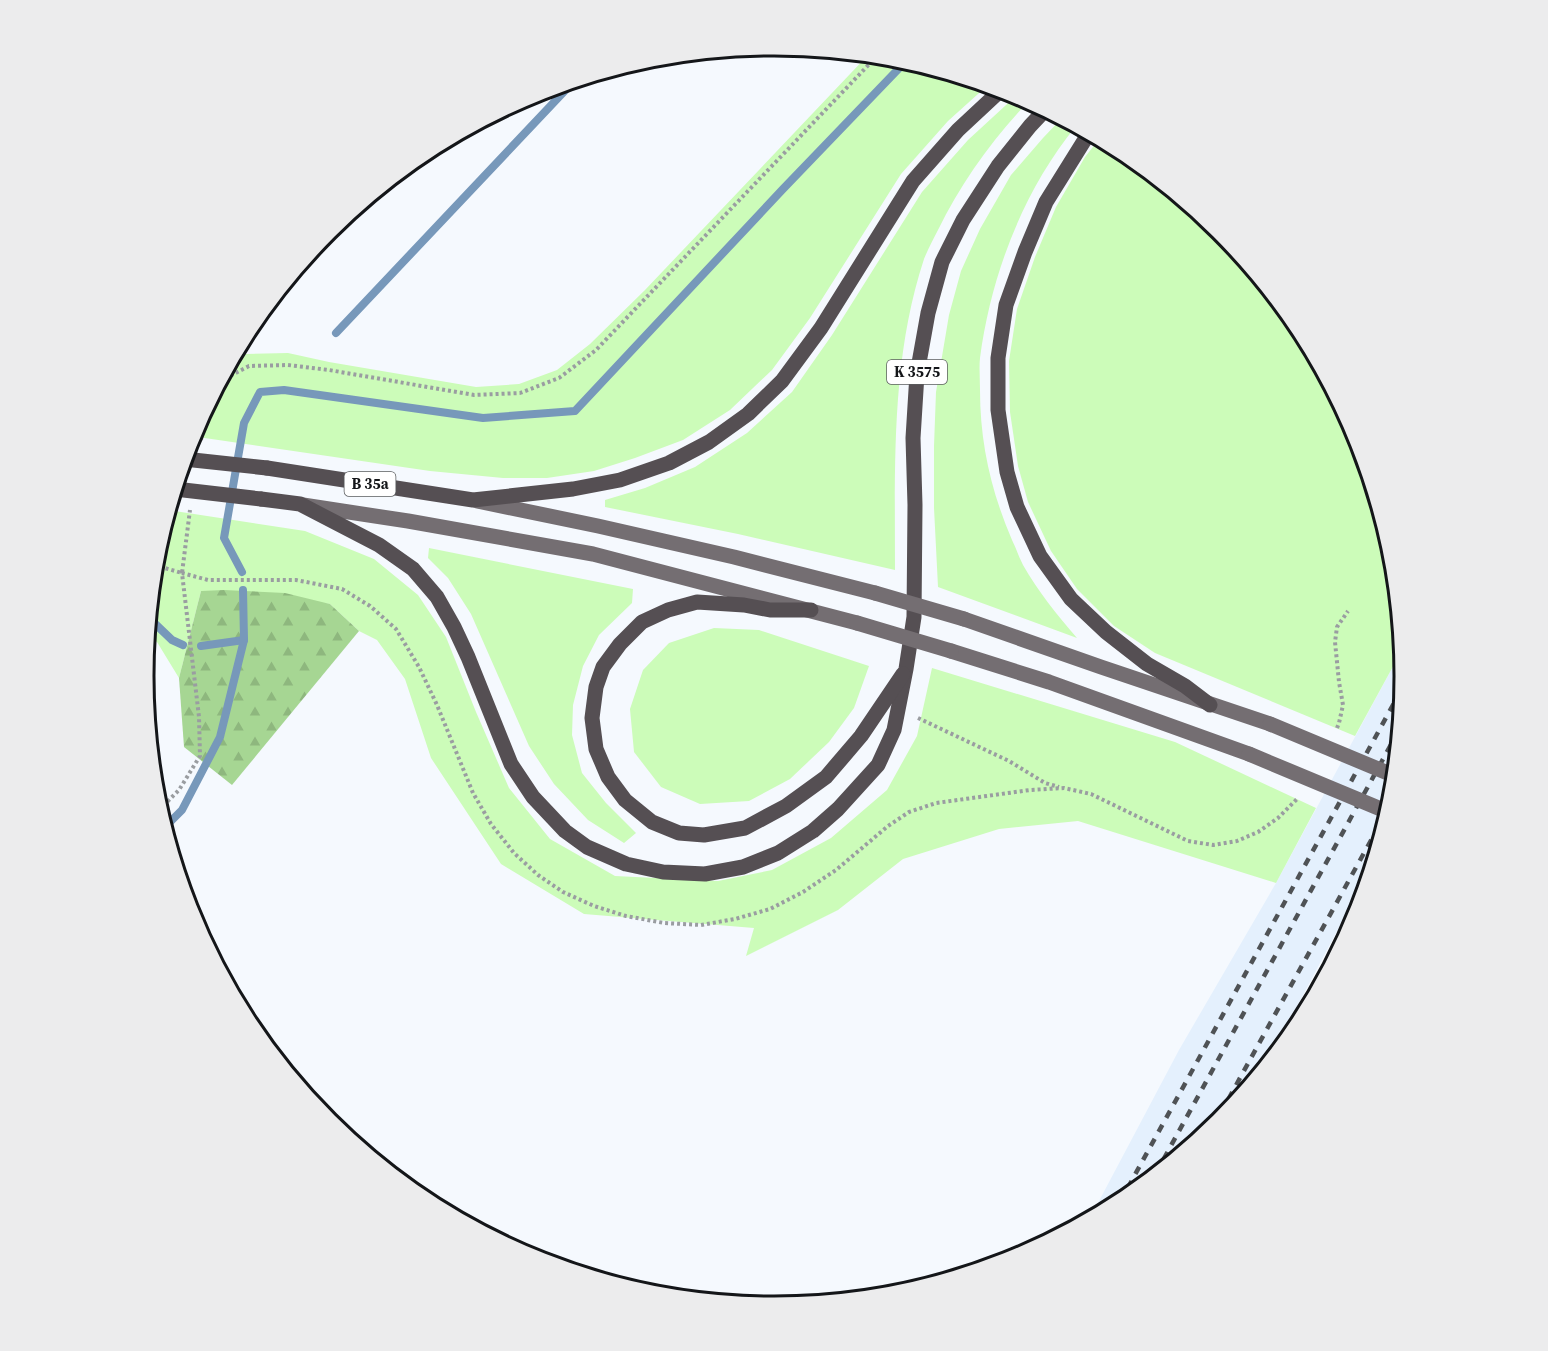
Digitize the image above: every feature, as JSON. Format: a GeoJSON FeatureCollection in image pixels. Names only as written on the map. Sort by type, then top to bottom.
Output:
{"type":"FeatureCollection","features":[{"type":"Feature","properties":{"kind":"main road"},"geometry":{"type":"LineString","coordinates":[[473,500],[573,489],[620,480],[669,463],[709,442],[748,414],[782,381],[821,328],[913,182],[958,130],[994,96]]}},
{"type":"Feature","properties":{"kind":"main road","name":"K 3575"},"geometry":{"type":"LineString","coordinates":[[906,669],[914,617],[913,438],[917,374],[928,313],[942,262],[963,220],[998,166],[1040,115]]}},
{"type":"Feature","properties":{"kind":"main road"},"geometry":{"type":"LineString","coordinates":[[1084,139],[1046,202],[1024,252],[1006,305],[998,358],[998,410],[1007,472],[1017,507],[1040,556],[1071,599],[1107,632],[1148,664],[1185,686],[1210,705]]}},
{"type":"Feature","properties":{"kind":"main road","name":"B 35a"},"geometry":{"type":"LineString","coordinates":[[193,460],[267,468],[473,500],[734,557],[875,593],[964,619],[1270,724],[1386,772]]}},
{"type":"Feature","properties":{"kind":"main road","name":"B 35a"},"geometry":{"type":"LineString","coordinates":[[183,490],[300,504],[593,554],[811,610],[1049,682],[1249,754],[1379,808]]}},
{"type":"Feature","properties":{"kind":"main road"},"geometry":{"type":"LineString","coordinates":[[300,504],[379,545],[413,569],[437,597],[454,627],[512,764],[532,797],[565,831],[587,847],[626,864],[663,872],[705,873],[743,867],[778,852],[813,831],[838,809],[878,765],[894,730],[906,669]]}},
{"type":"Feature","properties":{"kind":"main road"},"geometry":{"type":"LineString","coordinates":[[811,610],[770,610],[744,605],[697,602],[668,610],[642,622],[620,644],[603,667],[596,687],[592,718],[596,749],[608,777],[625,800],[652,822],[679,833],[704,835],[745,828],[786,806],[826,777],[861,736],[906,669]]}},
{"type":"Feature","properties":{"kind":"path"},"geometry":{"type":"LineString","coordinates":[[232,375],[249,366],[288,365],[474,395],[520,393],[559,378],[596,350],[870,63]]}},
{"type":"Feature","properties":{"kind":"path"},"geometry":{"type":"LineString","coordinates":[[167,802],[179,790],[200,756],[199,717],[182,573]]}},
{"type":"Feature","properties":{"kind":"path"},"geometry":{"type":"LineString","coordinates":[[936,727],[1009,761],[1045,783],[1064,788]]}},
{"type":"Feature","properties":{"kind":"shaded area"},"geometry":{"type":"Polygon","coordinates":[[[1394,665],[1393,716],[1389,756],[1373,836],[1348,910],[1289,1021],[1240,1084],[1183,1142],[1098,1204],[1179,1050],[1276,883],[1394,665]]]}},
{"type":"Feature","properties":{"kind":"green space"},"geometry":{"type":"Polygon","coordinates":[[[861,62],[895,67],[981,91],[948,121],[901,174],[810,318],[772,370],[730,410],[683,440],[594,471],[547,478],[503,478],[430,471],[201,437],[243,355],[288,353],[476,387],[519,384],[557,370],[590,344],[645,290],[861,62]]]}},
{"type":"Feature","properties":{"kind":"green space"},"geometry":{"type":"Polygon","coordinates":[[[1009,102],[1023,108],[990,146],[967,178],[947,212],[926,255],[913,297],[900,374],[897,413],[895,570],[738,534],[605,507],[605,500],[645,488],[695,467],[747,433],[792,392],[832,335],[922,192],[968,140],[1009,102]]]}},
{"type":"Feature","properties":{"kind":"green space"},"geometry":{"type":"Polygon","coordinates":[[[1057,124],[1071,132],[1040,178],[1025,206],[1001,265],[985,327],[980,358],[982,429],[988,466],[998,503],[1023,565],[1055,612],[1077,638],[938,587],[934,508],[936,392],[949,315],[961,271],[980,229],[1011,175],[1057,124]]]}},
{"type":"Feature","properties":{"kind":"green space"},"geometry":{"type":"Polygon","coordinates":[[[1094,145],[1118,160],[1183,209],[1212,237],[1266,298],[1290,331],[1330,401],[1347,438],[1373,515],[1389,595],[1393,635],[1394,665],[1355,736],[1155,653],[1114,626],[1077,589],[1051,551],[1028,502],[1018,466],[1010,412],[1009,361],[1017,309],[1056,207],[1094,145]]]}},
{"type":"Feature","properties":{"kind":"green space"},"geometry":{"type":"Polygon","coordinates":[[[176,511],[305,531],[374,559],[418,595],[446,637],[509,788],[550,839],[615,876],[718,881],[772,870],[831,838],[887,790],[917,736],[932,668],[1175,742],[1316,808],[1276,883],[1078,821],[999,829],[903,859],[838,910],[746,956],[754,928],[584,914],[501,864],[431,758],[405,679],[377,640],[359,631],[330,604],[201,591],[179,678],[155,635],[159,595],[176,511]]]}},
{"type":"Feature","properties":{"kind":"green space"},"geometry":{"type":"Polygon","coordinates":[[[429,548],[633,589],[632,603],[599,635],[583,666],[573,705],[572,735],[582,773],[606,803],[636,833],[624,843],[588,820],[554,784],[529,746],[471,614],[448,578],[428,558],[429,548]]]}},
{"type":"Feature","properties":{"kind":"green space"},"geometry":{"type":"Polygon","coordinates":[[[201,591],[285,593],[330,604],[359,631],[232,785],[184,747],[179,678],[201,591]]]}},
{"type":"Feature","properties":{"kind":"green space"},"geometry":{"type":"Polygon","coordinates":[[[714,628],[759,630],[869,666],[854,708],[829,742],[790,779],[749,801],[700,804],[661,787],[634,752],[630,709],[643,670],[669,643],[714,628]]]}},
{"type":"Feature","properties":{"kind":"waterway"},"geometry":{"type":"LineString","coordinates":[[242,572],[224,538],[244,423],[260,392],[284,390],[483,418],[575,411],[899,68]]}},
{"type":"Feature","properties":{"kind":"waterway"},"geometry":{"type":"LineString","coordinates":[[336,333],[563,93]]}},
{"type":"Feature","properties":{"kind":"waterway"},"geometry":{"type":"LineString","coordinates":[[172,820],[182,810],[220,737],[244,640],[243,590]]}},
{"type":"Feature","properties":{"kind":"waterway"},"geometry":{"type":"LineString","coordinates":[[156,625],[172,640],[183,645]]}},
{"type":"Feature","properties":{"kind":"waterway"},"geometry":{"type":"LineString","coordinates":[[201,646],[244,640]]}},
{"type":"Feature","properties":{"kind":"railway"},"geometry":{"type":"LineString","coordinates":[[1131,1181],[1393,705]]}},
{"type":"Feature","properties":{"kind":"railway"},"geometry":{"type":"LineString","coordinates":[[1166,1156],[1390,746]]}},
{"type":"Feature","properties":{"kind":"railway"},"geometry":{"type":"LineString","coordinates":[[1232,1093],[1373,838]]}}]}
